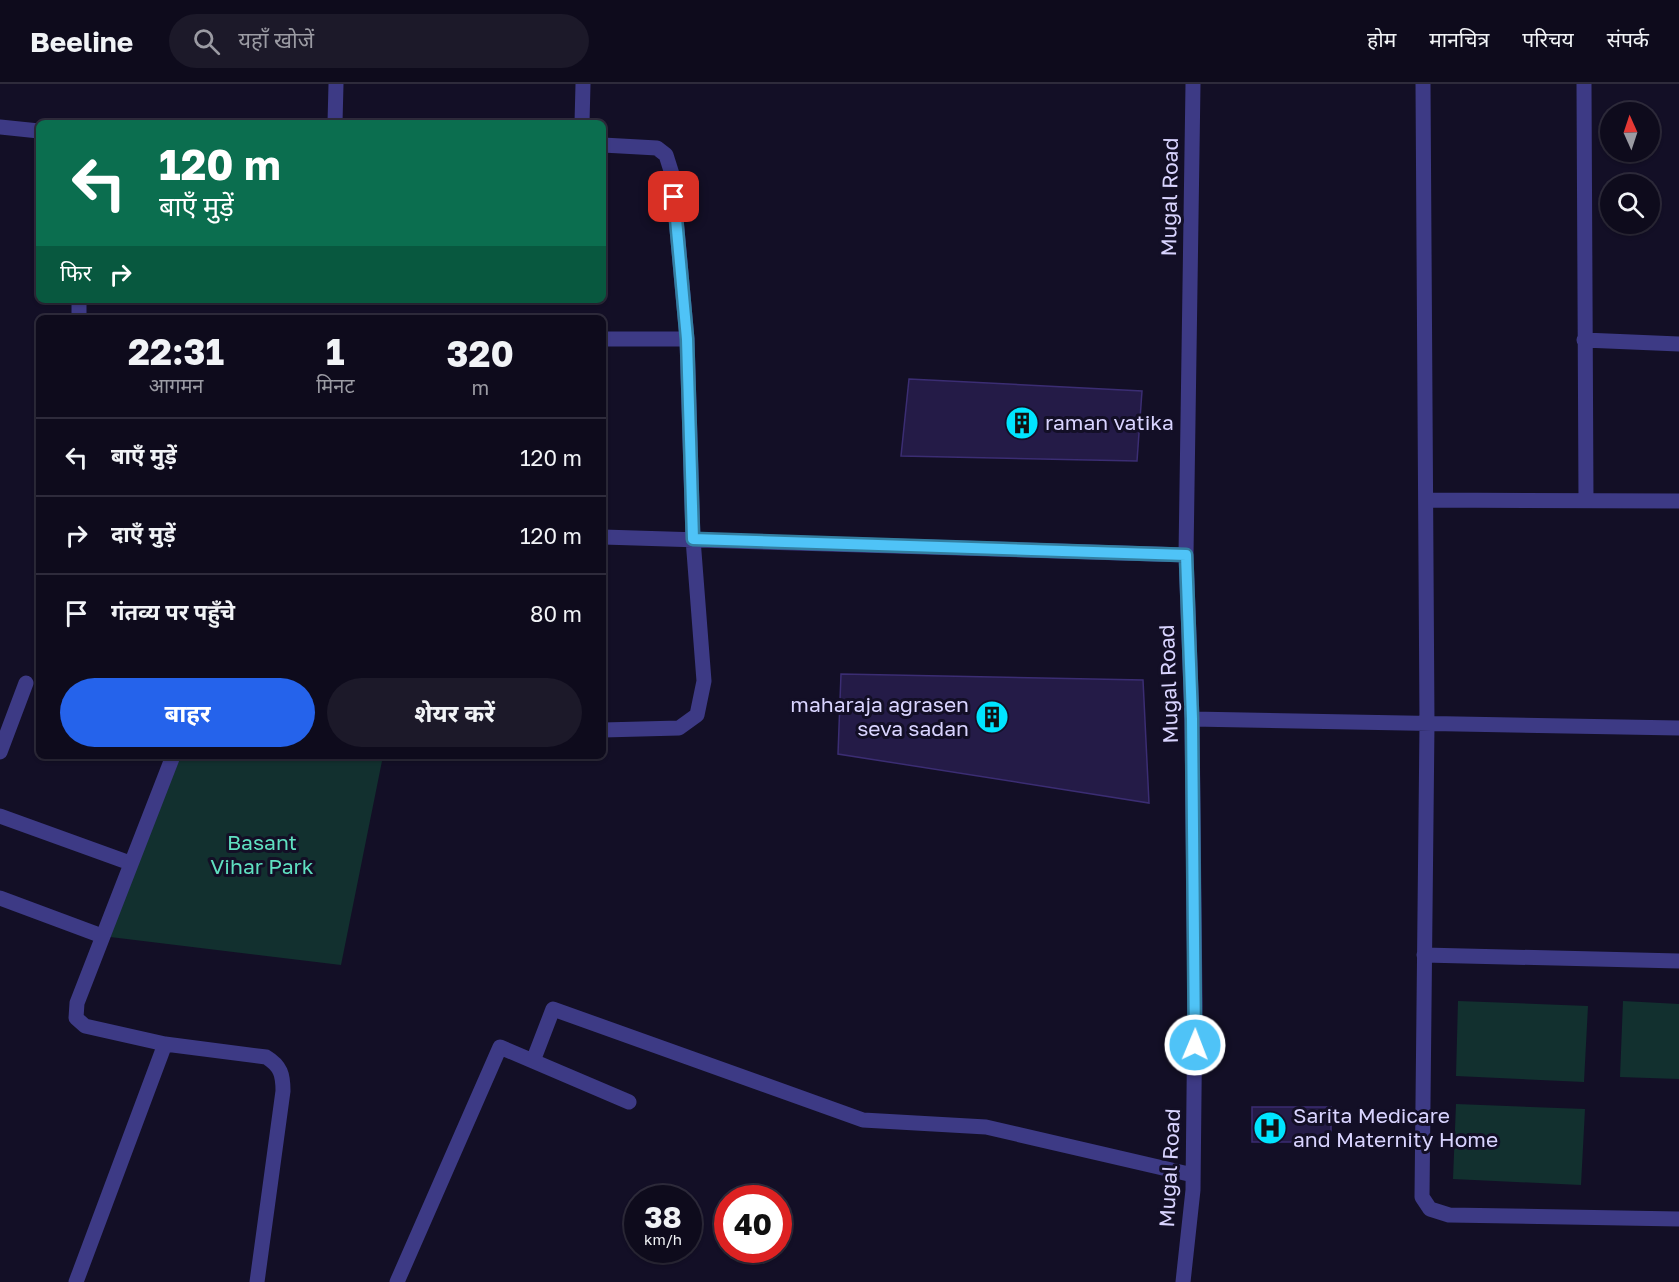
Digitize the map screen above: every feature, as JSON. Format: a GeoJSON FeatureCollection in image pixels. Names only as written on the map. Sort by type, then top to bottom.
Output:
{"type":"FeatureCollection","features":[{"type":"Feature","properties":{"kind":"street"},"geometry":{"type":"LineString","coordinates":[[335,120],[336,84]]}},
{"type":"Feature","properties":{"kind":"street"},"geometry":{"type":"LineString","coordinates":[[582,120],[583,84]]}},
{"type":"Feature","properties":{"kind":"street","name":"Mugal Road"},"geometry":{"type":"LineString","coordinates":[[1183,1282],[1193,1174],[1195,1002],[1192,719],[1186,555],[1193,84]]}},
{"type":"Feature","properties":{"kind":"street"},"geometry":{"type":"LineString","coordinates":[[1423,84],[1427,724],[1422,1197],[1430,1209],[1449,1215],[1679,1219]]}},
{"type":"Feature","properties":{"kind":"street"},"geometry":{"type":"LineString","coordinates":[[1584,84],[1586,500]]}},
{"type":"Feature","properties":{"kind":"street"},"geometry":{"type":"LineString","coordinates":[[0,127],[36,131]]}},
{"type":"Feature","properties":{"kind":"street"},"geometry":{"type":"LineString","coordinates":[[606,145],[657,148],[666,155],[672,174],[687,339],[693,539],[704,681],[697,715],[679,728],[606,730]]}},
{"type":"Feature","properties":{"kind":"street"},"geometry":{"type":"LineString","coordinates":[[606,339],[687,339]]}},
{"type":"Feature","properties":{"kind":"street"},"geometry":{"type":"LineString","coordinates":[[1584,340],[1679,344]]}},
{"type":"Feature","properties":{"kind":"street"},"geometry":{"type":"LineString","coordinates":[[1426,500],[1679,501]]}},
{"type":"Feature","properties":{"kind":"street"},"geometry":{"type":"LineString","coordinates":[[606,537],[1186,555]]}},
{"type":"Feature","properties":{"kind":"street"},"geometry":{"type":"LineString","coordinates":[[0,752],[26,683]]}},
{"type":"Feature","properties":{"kind":"street"},"geometry":{"type":"LineString","coordinates":[[1192,719],[1679,728]]}},
{"type":"Feature","properties":{"kind":"street"},"geometry":{"type":"LineString","coordinates":[[172,759],[76,1003],[76,1018],[85,1026],[165,1044],[266,1058],[281,1072],[283,1091],[257,1282]]}},
{"type":"Feature","properties":{"kind":"street"},"geometry":{"type":"LineString","coordinates":[[0,816],[130,863]]}},
{"type":"Feature","properties":{"kind":"street"},"geometry":{"type":"LineString","coordinates":[[0,898],[102,936]]}},
{"type":"Feature","properties":{"kind":"street"},"geometry":{"type":"LineString","coordinates":[[1424,955],[1679,961]]}},
{"type":"Feature","properties":{"kind":"street"},"geometry":{"type":"LineString","coordinates":[[533,1061],[553,1009],[862,1120],[986,1127],[1193,1174]]}},
{"type":"Feature","properties":{"kind":"street"},"geometry":{"type":"LineString","coordinates":[[76,1282],[165,1044]]}},
{"type":"Feature","properties":{"kind":"street"},"geometry":{"type":"LineString","coordinates":[[397,1282],[500,1047],[629,1102]]}},
{"type":"Feature","properties":{"kind":"green space","name":"Basant Vihar Park"},"geometry":{"type":"Polygon","coordinates":[[[170,759],[382,759],[341,965],[102,936],[170,759]]]}},
{"type":"Feature","properties":{"kind":"green space"},"geometry":{"type":"Polygon","coordinates":[[[1458,1001],[1588,1006],[1584,1082],[1456,1076],[1458,1001]]]}},
{"type":"Feature","properties":{"kind":"green space"},"geometry":{"type":"Polygon","coordinates":[[[1623,1001],[1679,1004],[1679,1079],[1620,1077],[1623,1001]]]}},
{"type":"Feature","properties":{"kind":"green space"},"geometry":{"type":"Polygon","coordinates":[[[1456,1104],[1585,1109],[1581,1185],[1453,1179],[1456,1104]]]}},
{"type":"Feature","properties":{"kind":"building","name":"raman vatika"},"geometry":{"type":"Polygon","coordinates":[[[909,379],[1142,391],[1137,461],[901,456],[909,379]]]}},
{"type":"Feature","properties":{"kind":"building","name":"maharaja agrasen seva sadan"},"geometry":{"type":"Polygon","coordinates":[[[841,674],[1143,680],[1149,803],[838,754],[841,674]]]}},
{"type":"Feature","properties":{"kind":"building"},"geometry":{"type":"Polygon","coordinates":[[[1252,1107],[1331,1107],[1331,1142],[1252,1142],[1252,1107]]]}},
{"type":"Feature","properties":{"kind":"place","name":"raman vatika"},"geometry":{"type":"Point","coordinates":[1022,423]}},
{"type":"Feature","properties":{"kind":"place","name":"maharaja agrasen seva sadan"},"geometry":{"type":"Point","coordinates":[992,717]}},
{"type":"Feature","properties":{"kind":"place","name":"Sarita Medicare and Maternity Home"},"geometry":{"type":"Point","coordinates":[1270,1128]}},
{"type":"Feature","properties":{"kind":"route"},"geometry":{"type":"LineString","coordinates":[[674,197],[687,339],[693,539],[1186,555],[1192,719],[1195,1045]]}}]}
